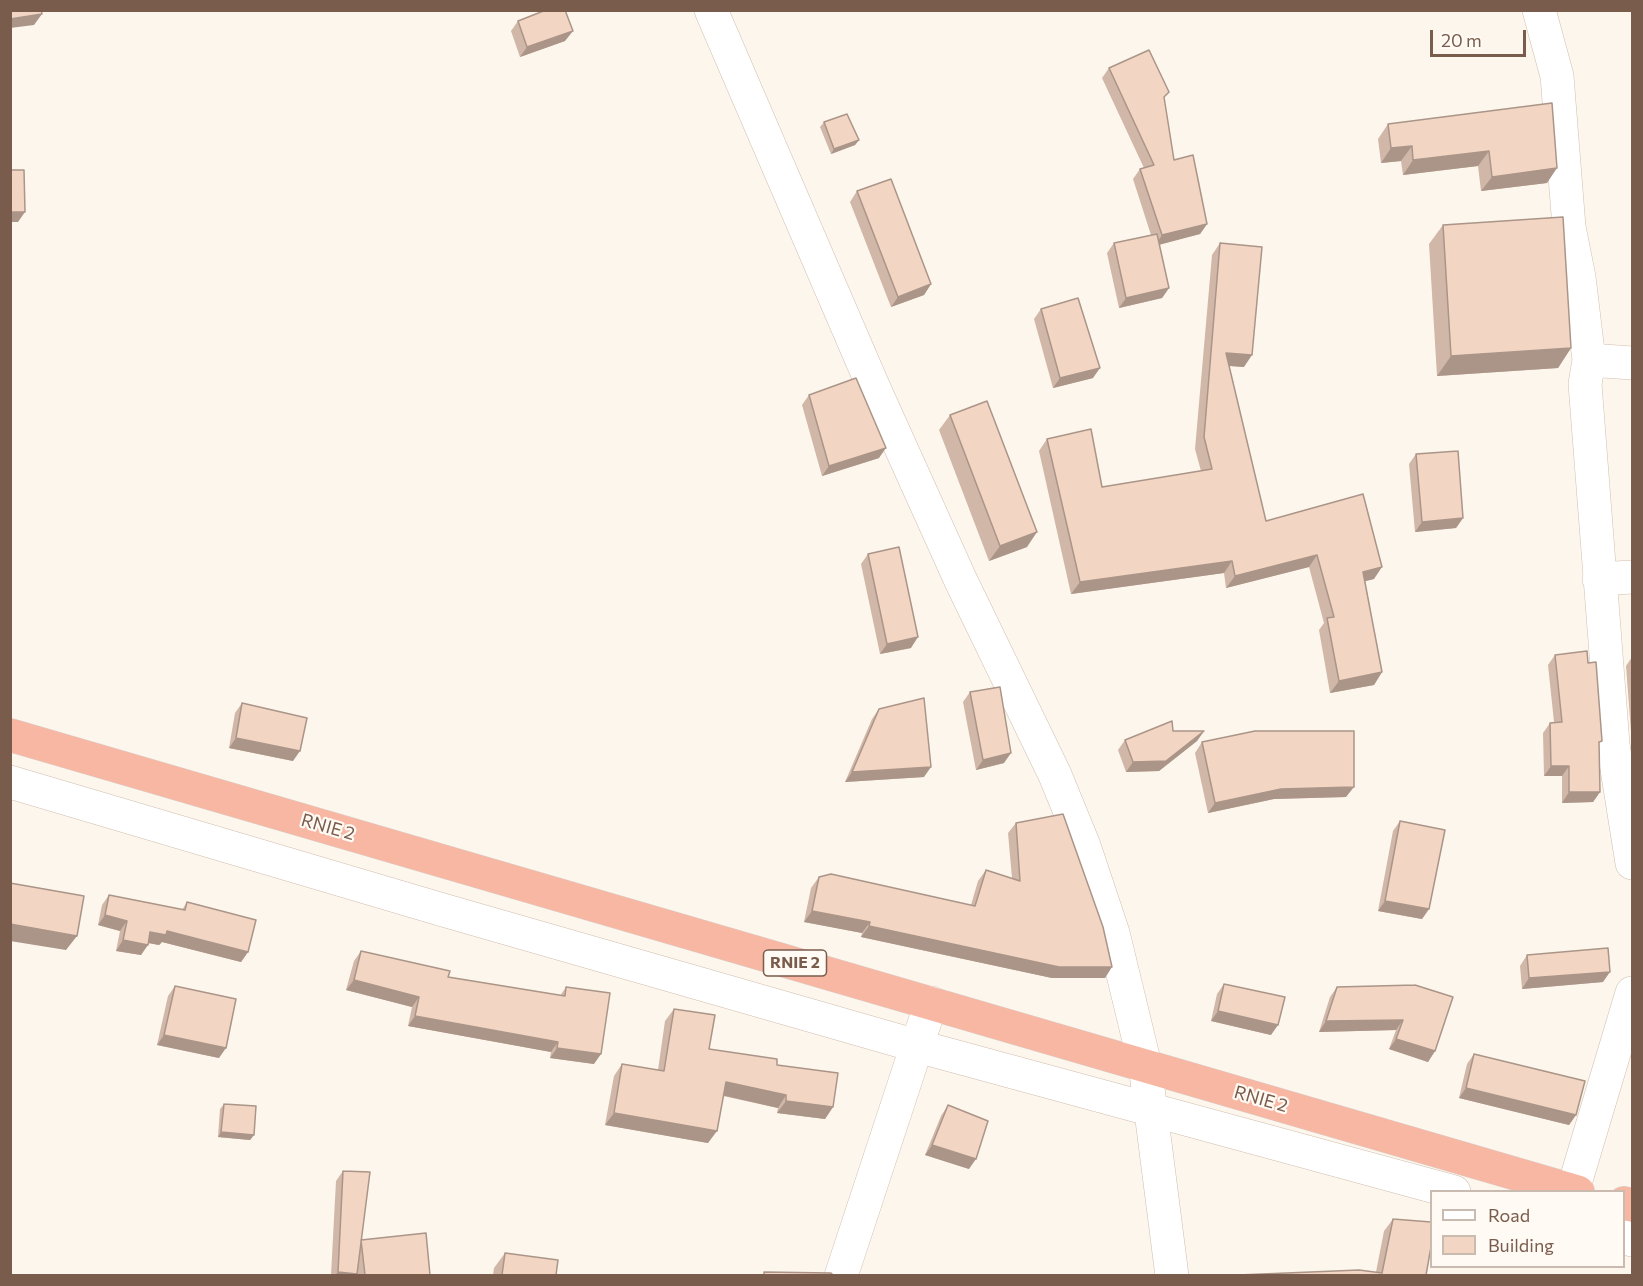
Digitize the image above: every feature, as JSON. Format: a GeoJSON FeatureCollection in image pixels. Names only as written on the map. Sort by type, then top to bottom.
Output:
{"type":"FeatureCollection","features":[{"type":"Feature","properties":{"kind":"highway","name":"RNIE 2"},"geometry":{"type":"LineString","coordinates":[[13,740],[931,1003],[1572,1190]]}},
{"type":"Feature","properties":{"kind":"street"},"geometry":{"type":"LineString","coordinates":[[711,10],[873,386],[961,581],[1055,776],[1084,846],[1113,933],[1145,1065],[1172,1275]]}},
{"type":"Feature","properties":{"kind":"street"},"geometry":{"type":"LineString","coordinates":[[1539,10],[1557,76],[1569,228],[1579,277],[1589,360],[1585,384],[1599,579],[1623,753],[1632,863]]}},
{"type":"Feature","properties":{"kind":"street"},"geometry":{"type":"LineString","coordinates":[[1589,360],[1632,363]]}},
{"type":"Feature","properties":{"kind":"street"},"geometry":{"type":"LineString","coordinates":[[1599,579],[1632,577]]}},
{"type":"Feature","properties":{"kind":"street"},"geometry":{"type":"LineString","coordinates":[[10,782],[443,910],[917,1046],[1450,1190]]}},
{"type":"Feature","properties":{"kind":"street"},"geometry":{"type":"LineString","coordinates":[[1575,1190],[1632,993]]}},
{"type":"Feature","properties":{"kind":"street"},"geometry":{"type":"LineString","coordinates":[[841,1275],[931,1003]]}},
{"type":"Feature","properties":{"kind":"building"},"geometry":{"type":"Polygon","coordinates":[[[10,10],[41,10],[42,14],[10,19],[10,10]]]}},
{"type":"Feature","properties":{"kind":"building"},"geometry":{"type":"Polygon","coordinates":[[[546,10],[565,10],[573,31],[527,47],[518,21],[546,10]]]}},
{"type":"Feature","properties":{"kind":"building"},"geometry":{"type":"Polygon","coordinates":[[[1149,50],[1169,92],[1164,97],[1174,160],[1193,155],[1207,224],[1162,235],[1140,169],[1154,165],[1109,68],[1149,50]]]}},
{"type":"Feature","properties":{"kind":"building"},"geometry":{"type":"Polygon","coordinates":[[[1552,103],[1557,168],[1492,177],[1489,151],[1413,160],[1412,146],[1391,148],[1388,124],[1552,103]]]}},
{"type":"Feature","properties":{"kind":"building"},"geometry":{"type":"Polygon","coordinates":[[[847,114],[859,140],[834,149],[824,122],[847,114]]]}},
{"type":"Feature","properties":{"kind":"building"},"geometry":{"type":"Polygon","coordinates":[[[10,170],[24,170],[25,212],[10,212],[10,170]]]}},
{"type":"Feature","properties":{"kind":"building"},"geometry":{"type":"Polygon","coordinates":[[[891,179],[931,284],[898,297],[857,191],[891,179]]]}},
{"type":"Feature","properties":{"kind":"building"},"geometry":{"type":"Polygon","coordinates":[[[1563,217],[1571,348],[1451,356],[1443,225],[1563,217]]]}},
{"type":"Feature","properties":{"kind":"building"},"geometry":{"type":"Polygon","coordinates":[[[1157,234],[1169,288],[1126,298],[1114,243],[1157,234]]]}},
{"type":"Feature","properties":{"kind":"building"},"geometry":{"type":"Polygon","coordinates":[[[1220,243],[1262,247],[1252,355],[1226,353],[1266,521],[1363,494],[1382,567],[1363,572],[1382,672],[1339,681],[1327,618],[1334,617],[1317,555],[1235,576],[1232,561],[1080,582],[1047,439],[1091,429],[1102,487],[1212,469],[1204,437],[1220,243]]]}},
{"type":"Feature","properties":{"kind":"building"},"geometry":{"type":"Polygon","coordinates":[[[1078,298],[1100,368],[1060,378],[1041,309],[1078,298]]]}},
{"type":"Feature","properties":{"kind":"building"},"geometry":{"type":"Polygon","coordinates":[[[856,378],[886,448],[829,466],[809,395],[856,378]]]}},
{"type":"Feature","properties":{"kind":"building"},"geometry":{"type":"Polygon","coordinates":[[[987,401],[1037,532],[1000,546],[950,415],[987,401]]]}},
{"type":"Feature","properties":{"kind":"building"},"geometry":{"type":"Polygon","coordinates":[[[1458,451],[1463,518],[1422,522],[1416,454],[1458,451]]]}},
{"type":"Feature","properties":{"kind":"building"},"geometry":{"type":"Polygon","coordinates":[[[899,547],[918,637],[887,644],[868,554],[899,547]]]}},
{"type":"Feature","properties":{"kind":"building"},"geometry":{"type":"Polygon","coordinates":[[[1587,651],[1588,663],[1596,662],[1602,741],[1599,742],[1600,792],[1569,792],[1569,766],[1551,766],[1550,723],[1562,722],[1555,655],[1587,651]]]}},
{"type":"Feature","properties":{"kind":"building"},"geometry":{"type":"Polygon","coordinates":[[[1000,687],[1011,753],[983,760],[970,692],[1000,687]]]}},
{"type":"Feature","properties":{"kind":"building"},"geometry":{"type":"Polygon","coordinates":[[[924,698],[931,767],[852,772],[879,709],[924,698]]]}},
{"type":"Feature","properties":{"kind":"building"},"geometry":{"type":"Polygon","coordinates":[[[242,703],[307,718],[300,751],[236,738],[242,703]]]}},
{"type":"Feature","properties":{"kind":"building"},"geometry":{"type":"Polygon","coordinates":[[[1172,721],[1173,731],[1204,731],[1166,761],[1133,762],[1125,740],[1172,721]]]}},
{"type":"Feature","properties":{"kind":"building"},"geometry":{"type":"Polygon","coordinates":[[[1255,731],[1354,731],[1354,787],[1281,789],[1215,803],[1202,742],[1255,731]]]}},
{"type":"Feature","properties":{"kind":"building"},"geometry":{"type":"Polygon","coordinates":[[[1063,814],[1103,927],[1112,967],[1059,967],[869,926],[870,922],[812,911],[819,877],[831,874],[975,906],[986,870],[1020,881],[1016,823],[1063,814]]]}},
{"type":"Feature","properties":{"kind":"building"},"geometry":{"type":"Polygon","coordinates":[[[1400,821],[1445,830],[1429,909],[1385,901],[1400,821]]]}},
{"type":"Feature","properties":{"kind":"building"},"geometry":{"type":"Polygon","coordinates":[[[10,883],[84,896],[77,936],[10,924],[10,883]]]}},
{"type":"Feature","properties":{"kind":"building"},"geometry":{"type":"Polygon","coordinates":[[[109,895],[185,910],[187,902],[256,920],[248,952],[167,931],[166,935],[150,932],[148,945],[123,940],[127,921],[105,915],[109,895]]]}},
{"type":"Feature","properties":{"kind":"building"},"geometry":{"type":"Polygon","coordinates":[[[1608,948],[1610,972],[1529,978],[1527,955],[1608,948]]]}},
{"type":"Feature","properties":{"kind":"building"},"geometry":{"type":"Polygon","coordinates":[[[361,951],[450,971],[448,977],[565,996],[566,987],[610,993],[601,1054],[557,1048],[558,1042],[415,1016],[419,997],[354,980],[361,951]]]}},
{"type":"Feature","properties":{"kind":"building"},"geometry":{"type":"Polygon","coordinates":[[[1224,984],[1285,997],[1278,1025],[1218,1011],[1224,984]]]}},
{"type":"Feature","properties":{"kind":"building"},"geometry":{"type":"Polygon","coordinates":[[[1415,985],[1453,997],[1435,1051],[1396,1039],[1403,1020],[1326,1021],[1337,987],[1415,985]]]}},
{"type":"Feature","properties":{"kind":"building"},"geometry":{"type":"Polygon","coordinates":[[[175,986],[236,999],[226,1048],[164,1035],[175,986]]]}},
{"type":"Feature","properties":{"kind":"building"},"geometry":{"type":"Polygon","coordinates":[[[674,1009],[715,1015],[709,1049],[777,1059],[777,1065],[838,1073],[833,1107],[786,1101],[786,1095],[726,1082],[717,1131],[614,1113],[622,1064],[664,1071],[674,1009]]]}},
{"type":"Feature","properties":{"kind":"building"},"geometry":{"type":"Polygon","coordinates":[[[1474,1054],[1585,1081],[1576,1115],[1466,1088],[1474,1054]]]}},
{"type":"Feature","properties":{"kind":"building"},"geometry":{"type":"Polygon","coordinates":[[[224,1104],[256,1106],[254,1135],[221,1132],[224,1104]]]}},
{"type":"Feature","properties":{"kind":"building"},"geometry":{"type":"Polygon","coordinates":[[[948,1105],[988,1121],[976,1159],[932,1145],[948,1105]]]}},
{"type":"Feature","properties":{"kind":"building"},"geometry":{"type":"Polygon","coordinates":[[[343,1171],[370,1172],[357,1274],[338,1272],[343,1171]]]}},
{"type":"Feature","properties":{"kind":"building"},"geometry":{"type":"Polygon","coordinates":[[[1393,1219],[1430,1222],[1430,1253],[1426,1275],[1238,1275],[1359,1270],[1382,1273],[1393,1219]]]}},
{"type":"Feature","properties":{"kind":"building"},"geometry":{"type":"Polygon","coordinates":[[[426,1233],[430,1275],[365,1275],[361,1240],[426,1233]]]}},
{"type":"Feature","properties":{"kind":"building"},"geometry":{"type":"Polygon","coordinates":[[[505,1253],[558,1260],[556,1275],[502,1275],[505,1253]]]}},
{"type":"Feature","properties":{"kind":"building"},"geometry":{"type":"Polygon","coordinates":[[[764,1272],[831,1273],[833,1275],[764,1275],[764,1272]]]}}]}
